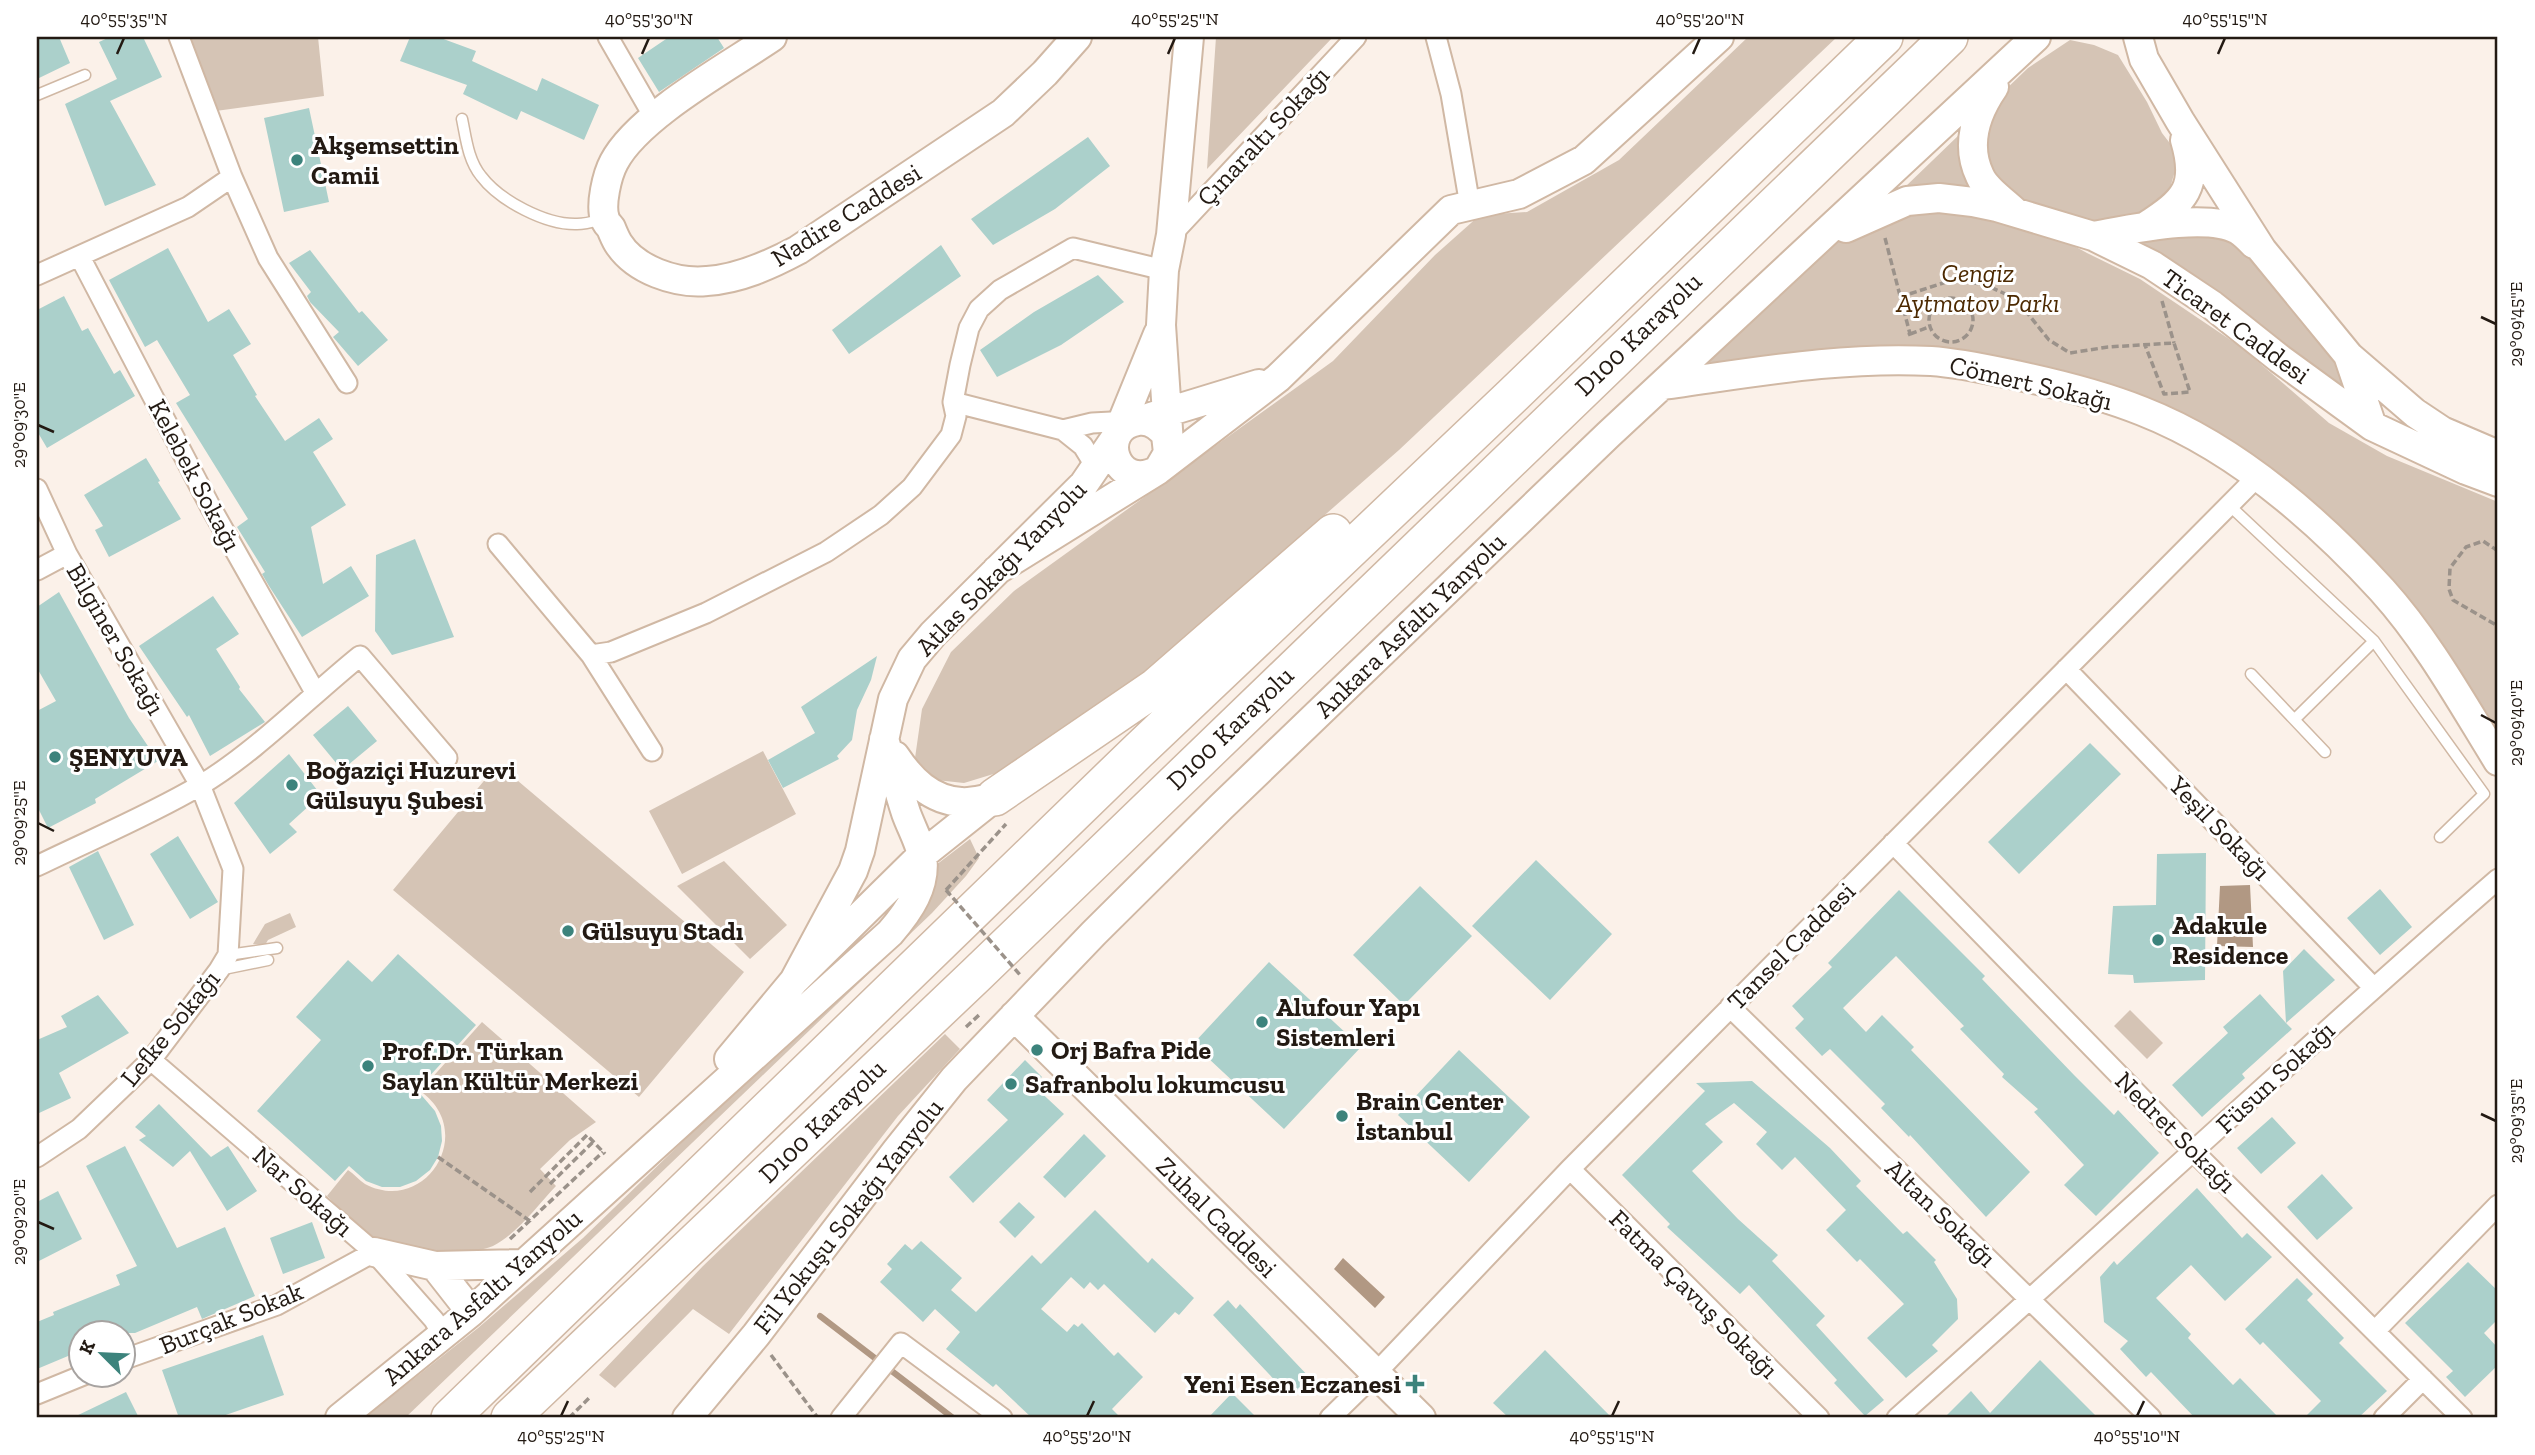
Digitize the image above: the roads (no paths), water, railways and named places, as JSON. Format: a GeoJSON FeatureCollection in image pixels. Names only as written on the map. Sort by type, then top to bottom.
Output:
{"type":"FeatureCollection","features":[{"type":"Feature","properties":{"kind":"highway","name":"D100 Karayolu"},"geometry":{"type":"LineString","coordinates":[[450,1418],[1138,751],[1512,396],[1884,37]]}},
{"type":"Feature","properties":{"kind":"highway","name":"D100 Karayolu"},"geometry":{"type":"LineString","coordinates":[[510,1418],[975,975],[1949,37]]}},
{"type":"Feature","properties":{"kind":"highway"},"geometry":{"type":"LineString","coordinates":[[1003,808],[1156,687],[1331,535],[1512,396]]}},
{"type":"Feature","properties":{"kind":"main road"},"geometry":{"type":"LineString","coordinates":[[604,219],[606,186],[614,162],[626,144],[654,117],[772,37]]}},
{"type":"Feature","properties":{"kind":"main road","name":"Nadire Caddesi"},"geometry":{"type":"LineString","coordinates":[[604,219],[618,243],[630,256],[662,275],[684,281],[707,281],[755,271],[798,250],[1003,113],[1045,73],[1077,37]]}},
{"type":"Feature","properties":{"kind":"main road"},"geometry":{"type":"LineString","coordinates":[[1163,457],[1142,475],[1126,471],[1115,457],[1133,425],[1161,325],[1164,270],[1171,235],[1189,37]]}},
{"type":"Feature","properties":{"kind":"main road"},"geometry":{"type":"LineString","coordinates":[[997,570],[1278,378],[1460,202],[1519,194],[1584,160],[1719,37]]}},
{"type":"Feature","properties":{"kind":"main road"},"geometry":{"type":"LineString","coordinates":[[2019,216],[1980,175],[1973,143],[1978,114],[2012,59],[2036,37]]}},
{"type":"Feature","properties":{"kind":"main road"},"geometry":{"type":"LineString","coordinates":[[2012,59],[2046,37]]}},
{"type":"Feature","properties":{"kind":"main road","name":"Ticaret Caddesi"},"geometry":{"type":"LineString","coordinates":[[2117,37],[2141,48],[2180,121],[2262,250],[2348,355],[2415,413],[2442,431],[2498,455]]}},
{"type":"Feature","properties":{"kind":"main road","name":"Ankara Asfaltı Yanyolu"},"geometry":{"type":"LineString","coordinates":[[1014,1016],[1231,797],[1662,384],[2012,59]]}},
{"type":"Feature","properties":{"kind":"main road","name":"Ticaret Caddesi"},"geometry":{"type":"LineString","coordinates":[[2144,228],[2175,205],[2192,178],[2192,161],[2180,121]]}},
{"type":"Feature","properties":{"kind":"main road","name":"Ticaret Caddesi"},"geometry":{"type":"LineString","coordinates":[[1815,243],[1907,201],[1938,198],[1973,202],[2093,236],[2152,265],[2212,305],[2372,426],[2498,482]]}},
{"type":"Feature","properties":{"kind":"main road","name":"Ticaret Caddesi"},"geometry":{"type":"LineString","coordinates":[[2093,236],[2205,222],[2236,229],[2262,250]]}},
{"type":"Feature","properties":{"kind":"main road"},"geometry":{"type":"LineString","coordinates":[[1133,425],[1161,325]]}},
{"type":"Feature","properties":{"kind":"main road","name":"Ticaret Caddesi"},"geometry":{"type":"LineString","coordinates":[[2348,355],[2372,426]]}},
{"type":"Feature","properties":{"kind":"main road","name":"Cömert Sokağı"},"geometry":{"type":"LineString","coordinates":[[1662,384],[1810,365],[1897,360],[1970,366],[2073,387],[2144,412],[2197,438],[2257,477],[2308,515],[2384,592],[2435,659],[2498,761]]}},
{"type":"Feature","properties":{"kind":"main road"},"geometry":{"type":"LineString","coordinates":[[1133,425],[1278,378]]}},
{"type":"Feature","properties":{"kind":"main road"},"geometry":{"type":"LineString","coordinates":[[1133,425],[1163,457]]}},
{"type":"Feature","properties":{"kind":"main road","name":"Atlas Sokağı Yanyolu"},"geometry":{"type":"LineString","coordinates":[[794,981],[853,871],[860,851],[893,699],[912,659],[933,634],[1094,471],[1133,425]]}},
{"type":"Feature","properties":{"kind":"main road"},"geometry":{"type":"LineString","coordinates":[[884,739],[907,774],[921,787],[939,797],[1003,808]]}},
{"type":"Feature","properties":{"kind":"main road"},"geometry":{"type":"LineString","coordinates":[[622,1173],[890,933],[906,915],[917,894],[922,855],[884,739]]}},
{"type":"Feature","properties":{"kind":"main road"},"geometry":{"type":"LineString","coordinates":[[622,1173],[718,1071],[794,981],[922,855],[1003,808]]}},
{"type":"Feature","properties":{"kind":"main road","name":"Fil Yokuşu Sokağı Yanyolu"},"geometry":{"type":"LineString","coordinates":[[687,1418],[756,1335],[954,1079],[1014,1016]]}},
{"type":"Feature","properties":{"kind":"main road","name":"Zuhal Caddesi"},"geometry":{"type":"LineString","coordinates":[[1014,1016],[1421,1418]]}},
{"type":"Feature","properties":{"kind":"main road","name":"Ankara Asfaltı Yanyolu"},"geometry":{"type":"LineString","coordinates":[[340,1418],[471,1312],[622,1173]]}},
{"type":"Feature","properties":{"kind":"main road"},"geometry":{"type":"LineString","coordinates":[[374,1252],[435,1266],[524,1264]]}},
{"type":"Feature","properties":{"kind":"main road"},"geometry":{"type":"LineString","coordinates":[[435,1266],[471,1312]]}},
{"type":"Feature","properties":{"kind":"street"},"geometry":{"type":"LineString","coordinates":[[179,37],[232,177],[268,258],[347,383]]}},
{"type":"Feature","properties":{"kind":"street"},"geometry":{"type":"LineString","coordinates":[[608,37],[654,117]]}},
{"type":"Feature","properties":{"kind":"street","name":"Çınaraltı Sokağı"},"geometry":{"type":"LineString","coordinates":[[1171,235],[1356,37]]}},
{"type":"Feature","properties":{"kind":"street"},"geometry":{"type":"LineString","coordinates":[[1436,37],[1451,94],[1460,202]]}},
{"type":"Feature","properties":{"kind":"street"},"geometry":{"type":"LineString","coordinates":[[37,275],[188,207],[232,177]]}},
{"type":"Feature","properties":{"kind":"street"},"geometry":{"type":"LineString","coordinates":[[591,655],[611,652],[706,613],[827,552],[881,514],[912,487],[951,435],[956,416],[953,402],[969,328],[979,309],[1000,290],[1073,248],[1164,270]]}},
{"type":"Feature","properties":{"kind":"street","name":"Kelebek Sokağı"},"geometry":{"type":"LineString","coordinates":[[80,257],[210,506],[315,692]]}},
{"type":"Feature","properties":{"kind":"street"},"geometry":{"type":"LineString","coordinates":[[953,402],[1063,430],[1083,446],[1094,471]]}},
{"type":"Feature","properties":{"kind":"street"},"geometry":{"type":"LineString","coordinates":[[1063,430],[1092,423],[1133,425]]}},
{"type":"Feature","properties":{"kind":"street","name":"Tansel Caddesi"},"geometry":{"type":"LineString","coordinates":[[1330,1418],[1376,1374],[1570,1169],[2257,477]]}},
{"type":"Feature","properties":{"kind":"street","name":"Bilginer Sokağı"},"geometry":{"type":"LineString","coordinates":[[37,489],[67,554],[200,785]]}},
{"type":"Feature","properties":{"kind":"street"},"geometry":{"type":"LineString","coordinates":[[498,544],[591,655],[652,751]]}},
{"type":"Feature","properties":{"kind":"street"},"geometry":{"type":"LineString","coordinates":[[37,570],[67,554]]}},
{"type":"Feature","properties":{"kind":"street"},"geometry":{"type":"LineString","coordinates":[[37,866],[200,785],[261,741],[360,656],[447,758]]}},
{"type":"Feature","properties":{"kind":"street","name":"Yeşil Sokağı"},"geometry":{"type":"LineString","coordinates":[[2066,669],[2373,987]]}},
{"type":"Feature","properties":{"kind":"street","name":"Lefke Sokağı"},"geometry":{"type":"LineString","coordinates":[[37,1157],[79,1129],[151,1060],[223,963],[233,869],[200,785]]}},
{"type":"Feature","properties":{"kind":"street","name":"Nedret Sokağı"},"geometry":{"type":"LineString","coordinates":[[1893,843],[2194,1152],[2462,1418]]}},
{"type":"Feature","properties":{"kind":"street","name":"Füsun Sokağı"},"geometry":{"type":"LineString","coordinates":[[1897,1418],[2194,1152],[2373,987],[2498,879]]}},
{"type":"Feature","properties":{"kind":"street","name":"Altan Sokağı"},"geometry":{"type":"LineString","coordinates":[[1730,1007],[2151,1418]]}},
{"type":"Feature","properties":{"kind":"street","name":"Nar Sokağı"},"geometry":{"type":"LineString","coordinates":[[151,1060],[374,1252],[434,1320],[443,1335]]}},
{"type":"Feature","properties":{"kind":"street","name":"Fatma Çavuş Sokağı"},"geometry":{"type":"LineString","coordinates":[[1570,1169],[1818,1418]]}},
{"type":"Feature","properties":{"kind":"street"},"geometry":{"type":"LineString","coordinates":[[2375,1331],[2498,1205]]}},
{"type":"Feature","properties":{"kind":"street","name":"Burçak Sokak"},"geometry":{"type":"LineString","coordinates":[[136,1355],[277,1305],[374,1252]]}},
{"type":"Feature","properties":{"kind":"street"},"geometry":{"type":"LineString","coordinates":[[841,1418],[901,1343],[1002,1418]]}},
{"type":"Feature","properties":{"kind":"street"},"geometry":{"type":"LineString","coordinates":[[2384,1418],[2423,1379]]}},
{"type":"Feature","properties":{"kind":"street"},"geometry":{"type":"LineString","coordinates":[[37,1394],[66,1382]]}},
{"type":"Feature","properties":{"kind":"lane"},"geometry":{"type":"LineString","coordinates":[[37,95],[85,75]]}},
{"type":"Feature","properties":{"kind":"lane"},"geometry":{"type":"LineString","coordinates":[[462,119],[469,154],[481,176],[513,204],[553,221],[578,224],[604,219]]}},
{"type":"Feature","properties":{"kind":"lane"},"geometry":{"type":"LineString","coordinates":[[2229,505],[2374,640],[2484,794],[2440,837]]}},
{"type":"Feature","properties":{"kind":"lane"},"geometry":{"type":"LineString","coordinates":[[2295,719],[2374,640]]}},
{"type":"Feature","properties":{"kind":"lane"},"geometry":{"type":"LineString","coordinates":[[2251,674],[2325,752]]}},
{"type":"Feature","properties":{"kind":"lane"},"geometry":{"type":"LineString","coordinates":[[223,963],[277,948]]}},
{"type":"Feature","properties":{"kind":"lane"},"geometry":{"type":"LineString","coordinates":[[223,963],[268,960]]}},
{"type":"Feature","properties":{"kind":"waterway"},"geometry":{"type":"LineString","coordinates":[[820,1316],[953,1418]]}},
{"type":"Feature","properties":{"kind":"place","name":"Akşemsettin Camii"},"geometry":{"type":"Point","coordinates":[297,160]}},
{"type":"Feature","properties":{"kind":"place","name":"ŞENYUVA"},"geometry":{"type":"Point","coordinates":[55,757]}},
{"type":"Feature","properties":{"kind":"place","name":"Boğaziçi Huzurevi Gülsuyu Şubesi"},"geometry":{"type":"Point","coordinates":[292,785]}},
{"type":"Feature","properties":{"kind":"place","name":"Gülsuyu Stadı"},"geometry":{"type":"Point","coordinates":[568,931]}},
{"type":"Feature","properties":{"kind":"place","name":"Adakule Residence"},"geometry":{"type":"Point","coordinates":[2158,940]}},
{"type":"Feature","properties":{"kind":"place","name":"Alufour Yapı Sistemleri"},"geometry":{"type":"Point","coordinates":[1262,1022]}},
{"type":"Feature","properties":{"kind":"place","name":"Orj Bafra Pide"},"geometry":{"type":"Point","coordinates":[1037,1050]}},
{"type":"Feature","properties":{"kind":"place","name":"Prof.Dr. Türkan Saylan Kültür Merkezi"},"geometry":{"type":"Point","coordinates":[368,1066]}},
{"type":"Feature","properties":{"kind":"place","name":"Safranbolu lokumcusu"},"geometry":{"type":"Point","coordinates":[1011,1084]}},
{"type":"Feature","properties":{"kind":"place","name":"Brain Center İstanbul"},"geometry":{"type":"Point","coordinates":[1342,1116]}},
{"type":"Feature","properties":{"kind":"place","name":"Yeni Esen Eczanesi"},"geometry":{"type":"Point","coordinates":[1415,1384]}},
{"type":"Feature","properties":{"kind":"park label","name":"Cengiz Aytmatov Parkı"},"geometry":{"type":"Point","coordinates":[1978,288]}}]}
